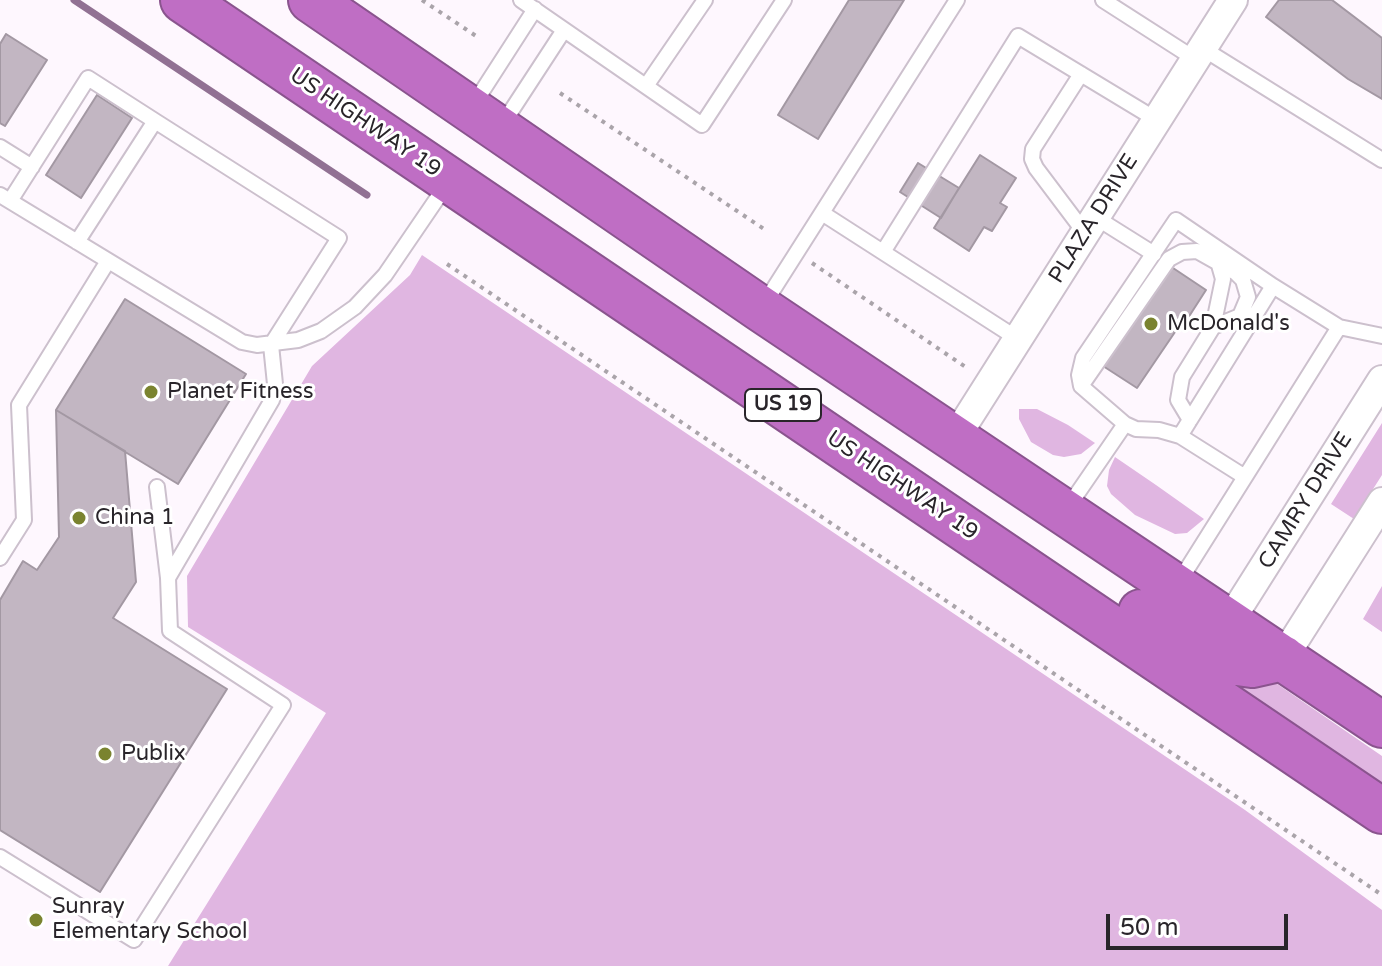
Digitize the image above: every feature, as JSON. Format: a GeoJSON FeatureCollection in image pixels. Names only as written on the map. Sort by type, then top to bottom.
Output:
{"type":"FeatureCollection","features":[{"type":"Feature","properties":{"kind":"highway","name":"US HIGHWAY 19"},"geometry":{"type":"LineString","coordinates":[[183,0],[1382,811]]}},
{"type":"Feature","properties":{"kind":"highway"},"geometry":{"type":"LineString","coordinates":[[311,0],[761,309],[1382,725]]}},
{"type":"Feature","properties":{"kind":"highway"},"geometry":{"type":"LineString","coordinates":[[821,431],[933,469],[1180,639],[1210,654],[1230,662],[1252,665],[1283,658]]}},
{"type":"Feature","properties":{"kind":"street","name":"PLAZA DRIVE"},"geometry":{"type":"LineString","coordinates":[[955,438],[1233,0]]}},
{"type":"Feature","properties":{"kind":"street","name":"CAMRY DRIVE"},"geometry":{"type":"LineString","coordinates":[[1229,622],[1382,380]]}},
{"type":"Feature","properties":{"kind":"street"},"geometry":{"type":"LineString","coordinates":[[1283,658],[1382,502]]}},
{"type":"Feature","properties":{"kind":"lane"},"geometry":{"type":"LineString","coordinates":[[521,0],[702,125],[784,0]]}},
{"type":"Feature","properties":{"kind":"lane"},"geometry":{"type":"LineString","coordinates":[[646,86],[705,0]]}},
{"type":"Feature","properties":{"kind":"lane"},"geometry":{"type":"LineString","coordinates":[[761,309],[957,0]]}},
{"type":"Feature","properties":{"kind":"lane"},"geometry":{"type":"LineString","coordinates":[[1103,0],[1382,160]]}},
{"type":"Feature","properties":{"kind":"lane"},"geometry":{"type":"LineString","coordinates":[[485,119],[535,9]]}},
{"type":"Feature","properties":{"kind":"lane"},"geometry":{"type":"LineString","coordinates":[[485,119],[564,30]]}},
{"type":"Feature","properties":{"kind":"lane"},"geometry":{"type":"LineString","coordinates":[[883,252],[1018,36],[1157,120]]}},
{"type":"Feature","properties":{"kind":"lane"},"geometry":{"type":"LineString","coordinates":[[1081,74],[1033,149],[1032,159],[1036,168],[1090,225],[1154,254]]}},
{"type":"Feature","properties":{"kind":"lane"},"geometry":{"type":"LineString","coordinates":[[168,578],[272,400],[275,384],[271,345],[339,238],[88,78],[32,167],[5,198],[242,342],[271,345],[298,340],[321,331],[355,307],[385,275],[449,180]]}},
{"type":"Feature","properties":{"kind":"lane"},"geometry":{"type":"LineString","coordinates":[[77,242],[155,121]]}},
{"type":"Feature","properties":{"kind":"lane"},"geometry":{"type":"LineString","coordinates":[[0,147],[32,167]]}},
{"type":"Feature","properties":{"kind":"lane"},"geometry":{"type":"LineString","coordinates":[[822,213],[1018,339]]}},
{"type":"Feature","properties":{"kind":"lane"},"geometry":{"type":"LineString","coordinates":[[1245,477],[1180,436],[1159,430],[1136,429],[1125,424],[1081,386],[1079,375],[1083,358],[1176,220],[1339,327],[1382,336]]}},
{"type":"Feature","properties":{"kind":"lane"},"geometry":{"type":"LineString","coordinates":[[1081,386],[1169,259],[1182,252],[1197,251],[1243,280],[1248,297],[1240,316],[1213,327]]}},
{"type":"Feature","properties":{"kind":"lane"},"geometry":{"type":"LineString","coordinates":[[0,558],[24,520],[19,405],[108,261]]}},
{"type":"Feature","properties":{"kind":"lane"},"geometry":{"type":"LineString","coordinates":[[1190,420],[1178,400],[1179,383],[1213,327],[1223,279],[1219,265]]}},
{"type":"Feature","properties":{"kind":"lane"},"geometry":{"type":"LineString","coordinates":[[1180,436],[1273,286]]}},
{"type":"Feature","properties":{"kind":"lane"},"geometry":{"type":"LineString","coordinates":[[1176,586],[1339,327]]}},
{"type":"Feature","properties":{"kind":"lane"},"geometry":{"type":"LineString","coordinates":[[1065,512],[1125,424]]}},
{"type":"Feature","properties":{"kind":"lane"},"geometry":{"type":"LineString","coordinates":[[0,857],[134,940],[283,705],[170,631],[168,578],[157,487]]}},
{"type":"Feature","properties":{"kind":"path"},"geometry":{"type":"LineString","coordinates":[[422,0],[479,38]]}},
{"type":"Feature","properties":{"kind":"path"},"geometry":{"type":"LineString","coordinates":[[560,93],[764,229]]}},
{"type":"Feature","properties":{"kind":"path"},"geometry":{"type":"LineString","coordinates":[[810,262],[970,370]]}},
{"type":"Feature","properties":{"kind":"path"},"geometry":{"type":"LineString","coordinates":[[447,264],[1382,895]]}},
{"type":"Feature","properties":{"kind":"shaded area"},"geometry":{"type":"Polygon","coordinates":[[[422,255],[1245,810],[1382,910],[1382,966],[168,966],[326,713],[188,627],[187,576],[312,366],[410,275],[422,255]]]}},
{"type":"Feature","properties":{"kind":"shaded area"},"geometry":{"type":"Polygon","coordinates":[[[1019,409],[1037,409],[1095,443],[1081,454],[1053,455],[1031,442],[1019,419],[1019,409]]]}},
{"type":"Feature","properties":{"kind":"shaded area"},"geometry":{"type":"Polygon","coordinates":[[[1382,423],[1382,475],[1354,519],[1331,504],[1382,423]]]}},
{"type":"Feature","properties":{"kind":"shaded area"},"geometry":{"type":"Polygon","coordinates":[[[1115,457],[1204,519],[1187,533],[1175,534],[1135,515],[1111,494],[1107,486],[1115,457]]]}},
{"type":"Feature","properties":{"kind":"shaded area"},"geometry":{"type":"Polygon","coordinates":[[[1382,586],[1382,632],[1363,619],[1382,586]]]}},
{"type":"Feature","properties":{"kind":"shaded area"},"geometry":{"type":"Polygon","coordinates":[[[1218,675],[1267,677],[1382,756],[1382,786],[1218,675]]]}},
{"type":"Feature","properties":{"kind":"building"},"geometry":{"type":"Polygon","coordinates":[[[849,0],[904,0],[818,139],[778,115],[849,0]]]}},
{"type":"Feature","properties":{"kind":"building"},"geometry":{"type":"Polygon","coordinates":[[[1279,0],[1332,0],[1382,38],[1382,99],[1348,79],[1266,17],[1279,0]]]}},
{"type":"Feature","properties":{"kind":"building"},"geometry":{"type":"Polygon","coordinates":[[[6,34],[47,60],[5,126],[0,123],[0,44],[6,34]]]}},
{"type":"Feature","properties":{"kind":"building"},"geometry":{"type":"Polygon","coordinates":[[[97,95],[132,118],[81,198],[46,175],[97,95]]]}},
{"type":"Feature","properties":{"kind":"building"},"geometry":{"type":"Polygon","coordinates":[[[980,155],[1016,178],[1000,203],[1007,207],[992,231],[984,227],[969,251],[934,228],[980,155]]]}},
{"type":"Feature","properties":{"kind":"building"},"geometry":{"type":"Polygon","coordinates":[[[918,163],[959,188],[941,218],[900,192],[918,163]]]}},
{"type":"Feature","properties":{"kind":"building","name":"McDonald's"},"geometry":{"type":"Polygon","coordinates":[[[1170,266],[1206,290],[1188,318],[1182,314],[1172,330],[1175,332],[1137,388],[1103,366],[1170,266]]]}},
{"type":"Feature","properties":{"kind":"building","name":"Planet Fitness"},"geometry":{"type":"Polygon","coordinates":[[[125,299],[246,374],[178,484],[56,410],[125,299]]]}},
{"type":"Feature","properties":{"kind":"building"},"geometry":{"type":"Polygon","coordinates":[[[56,410],[125,451],[136,582],[113,618],[227,689],[100,892],[0,830],[0,600],[23,561],[37,570],[59,537],[56,410]]]}},
{"type":"Feature","properties":{"kind":"waterway"},"geometry":{"type":"LineString","coordinates":[[74,0],[367,195]]}},
{"type":"Feature","properties":{"kind":"place","name":"McDonald's"},"geometry":{"type":"Point","coordinates":[1151,324]}},
{"type":"Feature","properties":{"kind":"place","name":"Planet Fitness"},"geometry":{"type":"Point","coordinates":[151,392]}},
{"type":"Feature","properties":{"kind":"place","name":"China 1"},"geometry":{"type":"Point","coordinates":[79,518]}},
{"type":"Feature","properties":{"kind":"place","name":"Publix"},"geometry":{"type":"Point","coordinates":[105,754]}},
{"type":"Feature","properties":{"kind":"place","name":"Sunray Elementary School"},"geometry":{"type":"Point","coordinates":[36,920]}}]}
